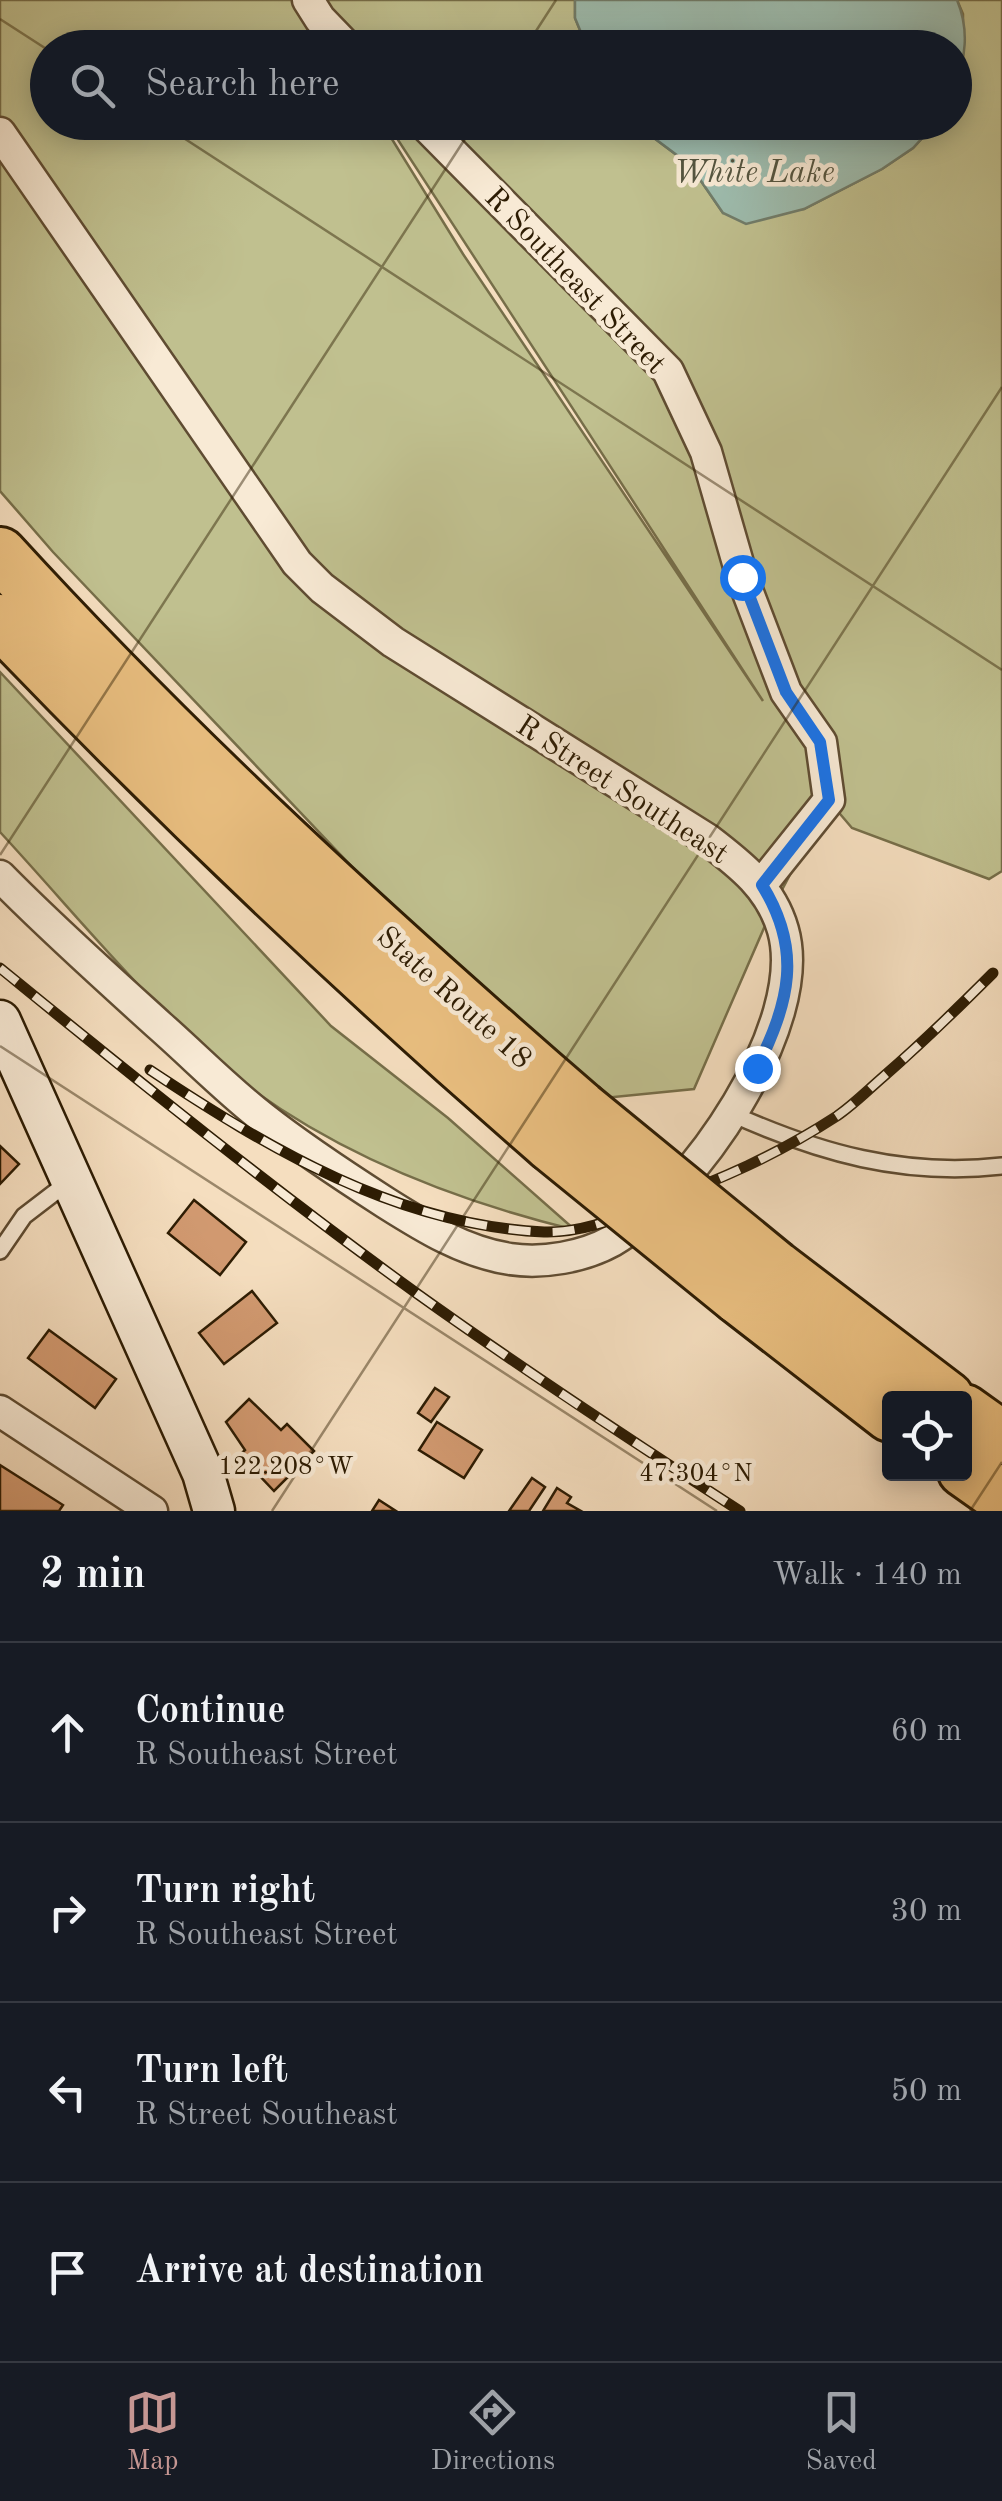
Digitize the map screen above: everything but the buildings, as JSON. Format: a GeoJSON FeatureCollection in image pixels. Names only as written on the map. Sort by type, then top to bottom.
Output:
{"type":"FeatureCollection","features":[{"type":"Feature","properties":{"kind":"highway","name":"State Route 18"},"geometry":{"type":"LineString","coordinates":[[0,554],[254,814],[469,1011],[566,1126]]}},
{"type":"Feature","properties":{"kind":"highway","name":"State Route 18"},"geometry":{"type":"LineString","coordinates":[[0,620],[108,734],[250,873],[418,1028],[566,1126],[756,1282],[882,1407]]}},
{"type":"Feature","properties":{"kind":"highway","name":"State Route 18"},"geometry":{"type":"LineString","coordinates":[[756,1282],[935,1391]]}},
{"type":"Feature","properties":{"kind":"highway"},"geometry":{"type":"LineString","coordinates":[[972,1417],[1002,1438]]}},
{"type":"Feature","properties":{"kind":"highway"},"geometry":{"type":"LineString","coordinates":[[972,1476],[1002,1498]]}},
{"type":"Feature","properties":{"kind":"main road"},"geometry":{"type":"LineString","coordinates":[[4,1043],[203,1473],[214,1511]]}},
{"type":"Feature","properties":{"kind":"street"},"geometry":{"type":"LineString","coordinates":[[308,0],[331,30]]}},
{"type":"Feature","properties":{"kind":"street","name":"R Street Southeast"},"geometry":{"type":"LineString","coordinates":[[0,132],[296,563],[393,642],[708,840],[762,885],[784,932],[788,982],[772,1037],[730,1113],[660,1202],[613,1240],[585,1252],[532,1261],[506,1258],[428,1230],[261,1116],[0,876]]}},
{"type":"Feature","properties":{"kind":"street","name":"R Southeast Street"},"geometry":{"type":"LineString","coordinates":[[440,140],[668,371],[706,452],[742,577],[774,662],[786,692],[820,742],[829,800],[762,885]]}},
{"type":"Feature","properties":{"kind":"street"},"geometry":{"type":"LineString","coordinates":[[0,1411],[152,1511]]}},
{"type":"Feature","properties":{"kind":"lane"},"geometry":{"type":"LineString","coordinates":[[730,1113],[793,1141],[869,1160],[948,1169],[1002,1166]]}},
{"type":"Feature","properties":{"kind":"lane"},"geometry":{"type":"LineString","coordinates":[[0,1251],[24,1216],[70,1180]]}},
{"type":"Feature","properties":{"kind":"green space"},"geometry":{"type":"Polygon","coordinates":[[[0,0],[575,0],[580,30],[30,30],[30,140],[393,140],[463,254],[763,701],[398,140],[657,140],[690,165],[723,213],[804,209],[882,169],[920,140],[972,140],[972,30],[963,30],[963,14],[957,0],[1002,0],[1002,871],[989,879],[852,828],[829,801],[774,905],[694,1089],[604,1098],[376,892],[53,552],[0,491],[0,0]]]}},
{"type":"Feature","properties":{"kind":"green space"},"geometry":{"type":"Polygon","coordinates":[[[0,672],[331,1026],[448,1118],[575,1230],[468,1199],[364,1156],[266,1099],[180,1028],[0,832],[0,672]]]}},
{"type":"Feature","properties":{"kind":"water"},"geometry":{"type":"Polygon","coordinates":[[[575,0],[957,0],[965,30],[580,30],[575,0]]]}},
{"type":"Feature","properties":{"kind":"water","name":"White Lake"},"geometry":{"type":"Polygon","coordinates":[[[657,140],[920,140],[882,169],[804,209],[746,224],[723,213],[690,165],[657,140]]]}},
{"type":"Feature","properties":{"kind":"railway"},"geometry":{"type":"LineString","coordinates":[[0,968],[365,1256],[538,1378],[740,1511]]}},
{"type":"Feature","properties":{"kind":"railway"},"geometry":{"type":"LineString","coordinates":[[150,1070],[288,1154],[386,1198],[437,1215],[490,1226],[558,1232],[600,1224],[702,1186],[815,1130],[860,1097],[993,973]]}},
{"type":"Feature","properties":{"kind":"route"},"geometry":{"type":"LineString","coordinates":[[742,577],[786,692],[820,742],[829,800],[762,885],[784,932],[788,982],[772,1037],[757,1068]]}}]}
